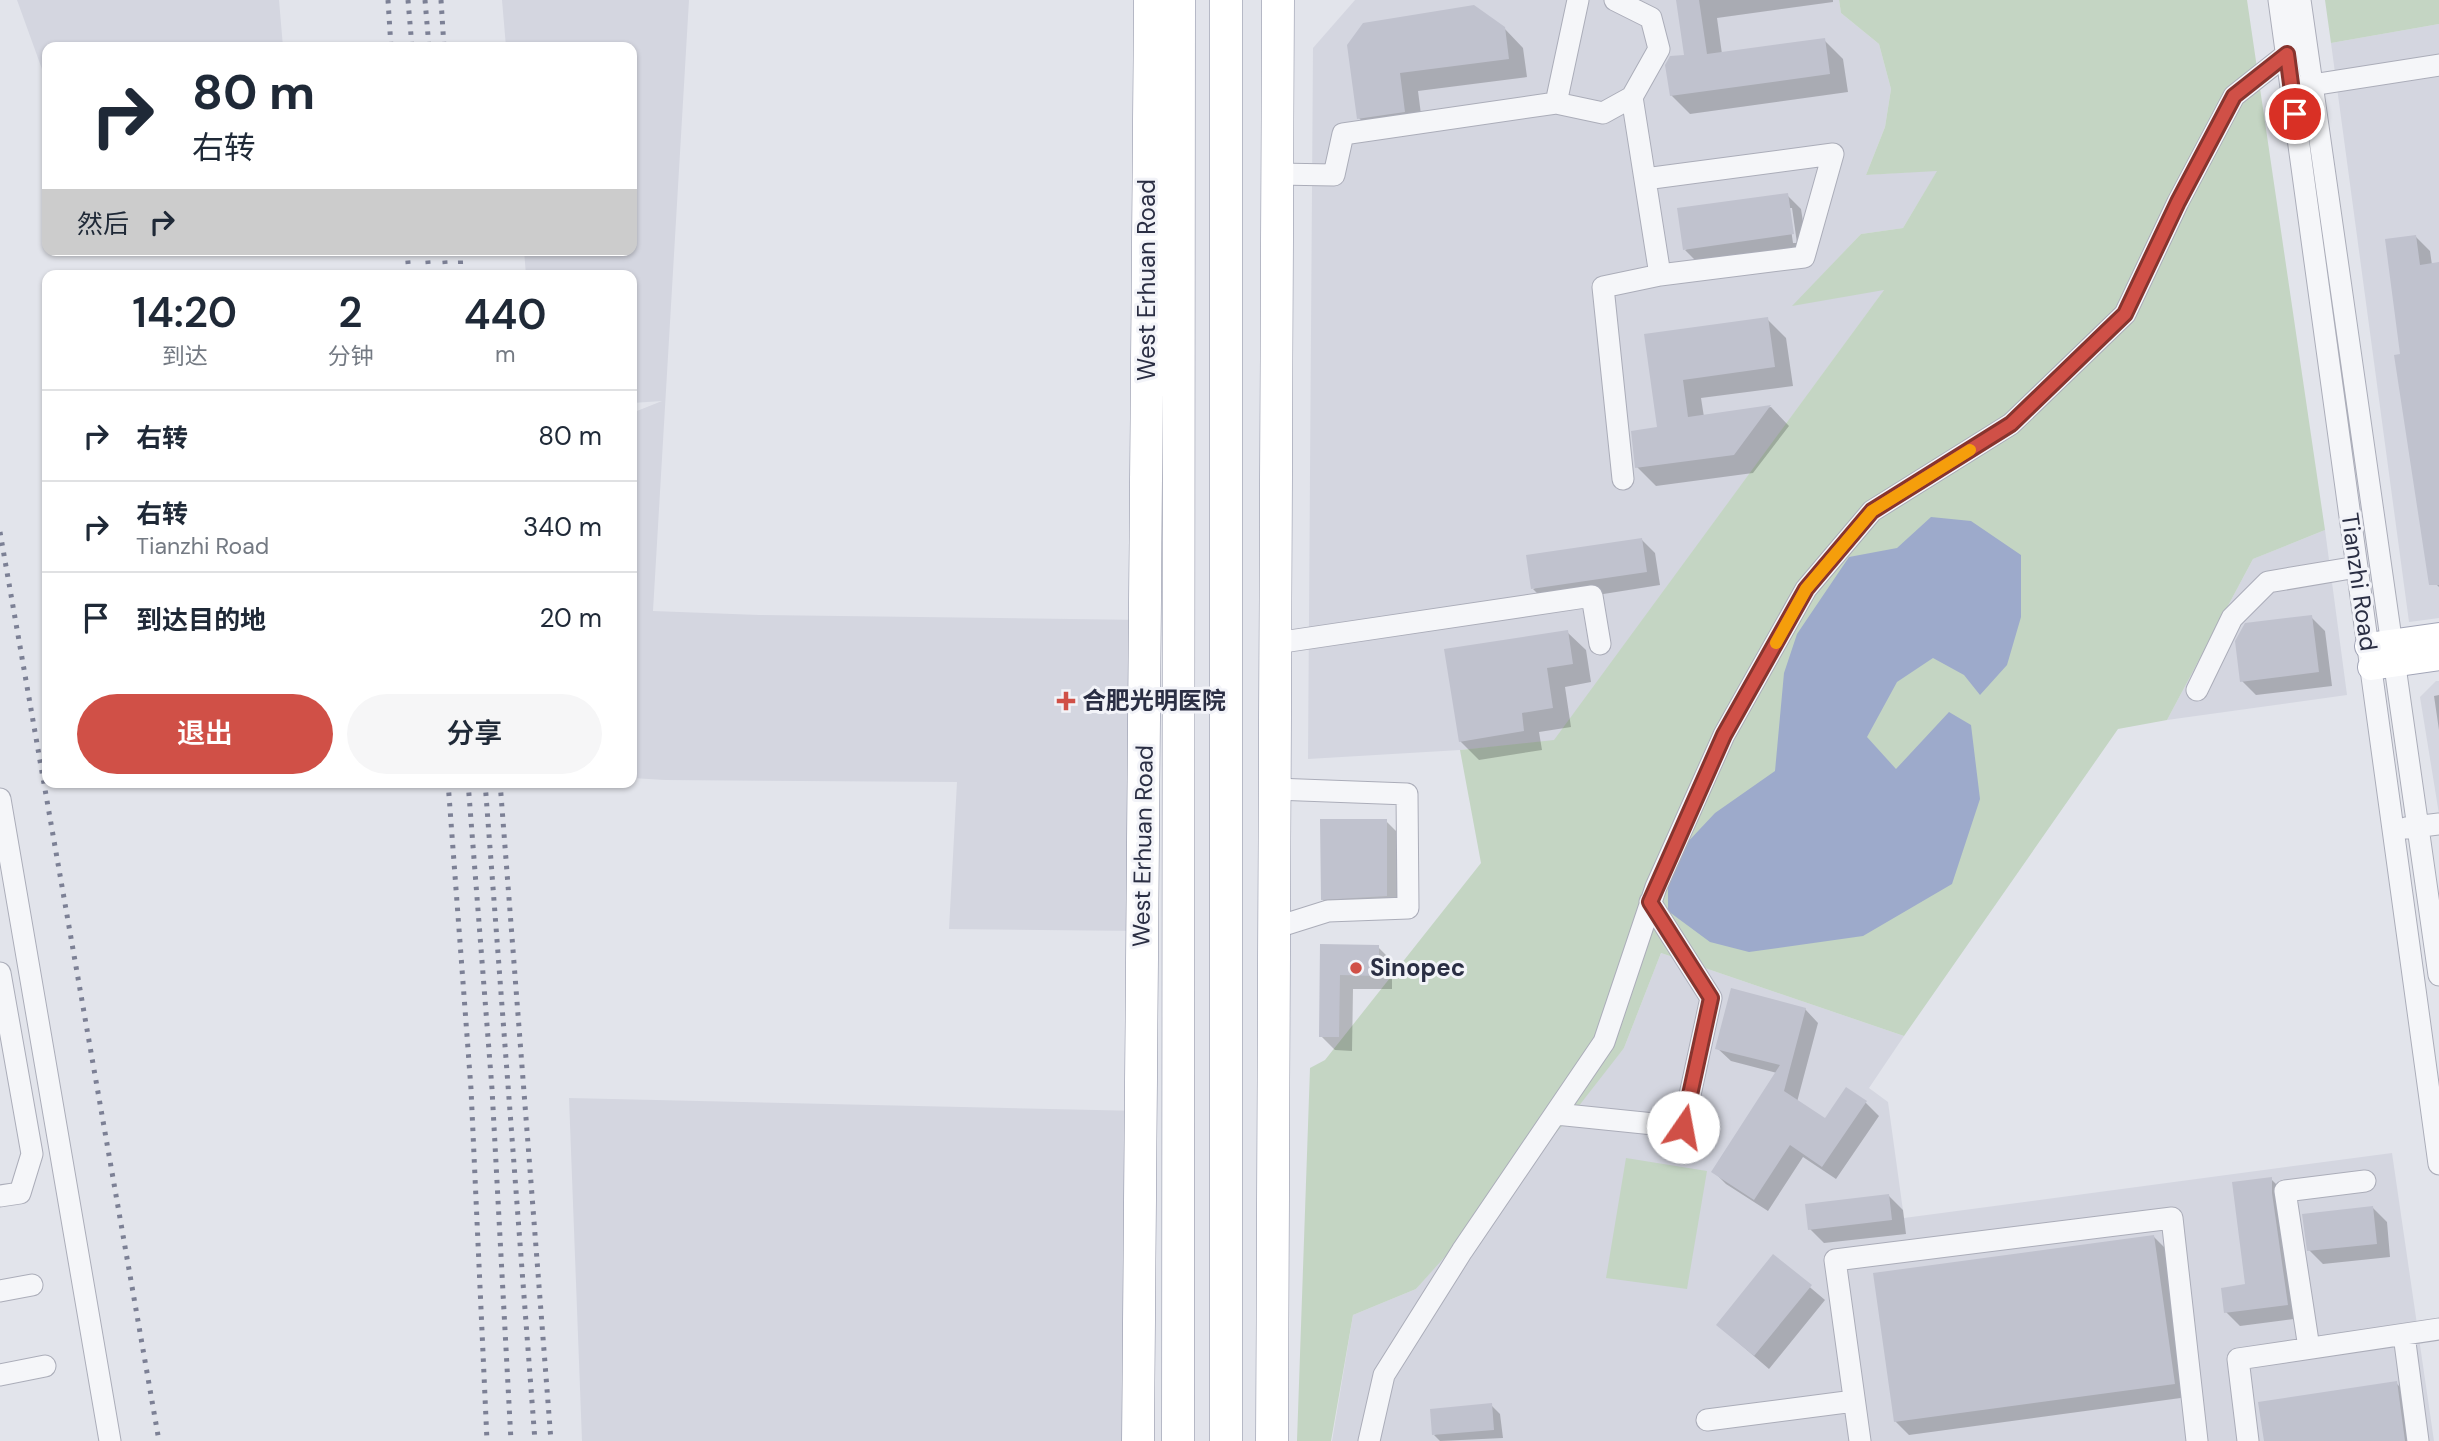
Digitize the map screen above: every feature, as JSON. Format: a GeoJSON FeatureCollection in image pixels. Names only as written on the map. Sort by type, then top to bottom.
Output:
{"type":"FeatureCollection","features":[{"type":"Feature","properties":{"kind":"highway","name":"West Erhuan Road"},"geometry":{"type":"LineString","coordinates":[[1138,1441],[1150,0]]}},
{"type":"Feature","properties":{"kind":"highway","name":"West Erhuan Road"},"geometry":{"type":"LineString","coordinates":[[1178,1441],[1180,0]]}},
{"type":"Feature","properties":{"kind":"highway"},"geometry":{"type":"LineString","coordinates":[[1226,0],[1226,1441]]}},
{"type":"Feature","properties":{"kind":"highway"},"geometry":{"type":"LineString","coordinates":[[1272,1441],[1278,0]]}},
{"type":"Feature","properties":{"kind":"main road"},"geometry":{"type":"LineString","coordinates":[[2381,655],[2439,636]]}},
{"type":"Feature","properties":{"kind":"main road"},"geometry":{"type":"LineString","coordinates":[[2381,655],[2439,657]]}},
{"type":"Feature","properties":{"kind":"street"},"geometry":{"type":"LineString","coordinates":[[1556,103],[1578,0]]}},
{"type":"Feature","properties":{"kind":"street"},"geometry":{"type":"LineString","coordinates":[[1277,174],[1334,175],[1343,134],[1556,103],[1603,113],[1632,97],[1658,49],[1651,18],[1615,0]]}},
{"type":"Feature","properties":{"kind":"street","name":"Tianzhi Road"},"geometry":{"type":"LineString","coordinates":[[2279,0],[2287,54],[2301,86],[2381,655],[2393,829],[2439,1164]]}},
{"type":"Feature","properties":{"kind":"street","name":"Tianzhi Road"},"geometry":{"type":"LineString","coordinates":[[2300,0],[2301,86],[2357,567],[2381,655],[2418,827],[2439,975]]}},
{"type":"Feature","properties":{"kind":"street"},"geometry":{"type":"LineString","coordinates":[[1369,1441],[1384,1375],[1462,1251],[1604,1042],[1650,902],[1724,735],[1806,589],[1872,511],[2011,424],[2125,314],[2178,202],[2234,96],[2287,54]]}},
{"type":"Feature","properties":{"kind":"street"},"geometry":{"type":"LineString","coordinates":[[2301,86],[2439,65]]}},
{"type":"Feature","properties":{"kind":"street"},"geometry":{"type":"LineString","coordinates":[[1632,97],[1660,275]]}},
{"type":"Feature","properties":{"kind":"street"},"geometry":{"type":"LineString","coordinates":[[1623,479],[1603,288],[1660,275],[1804,257],[1833,154],[1645,179]]}},
{"type":"Feature","properties":{"kind":"street"},"geometry":{"type":"LineString","coordinates":[[2197,690],[2232,618],[2268,582],[2357,567]]}},
{"type":"Feature","properties":{"kind":"street"},"geometry":{"type":"LineString","coordinates":[[1276,643],[1592,596],[1600,644]]}},
{"type":"Feature","properties":{"kind":"street"},"geometry":{"type":"LineString","coordinates":[[1274,928],[1328,911],[1408,908],[1407,794],[1275,789]]}},
{"type":"Feature","properties":{"kind":"street"},"geometry":{"type":"LineString","coordinates":[[0,799],[110,1441]]}},
{"type":"Feature","properties":{"kind":"street"},"geometry":{"type":"LineString","coordinates":[[2393,829],[2439,824]]}},
{"type":"Feature","properties":{"kind":"street"},"geometry":{"type":"LineString","coordinates":[[1556,1114],[1683,1127],[1711,998],[1650,902]]}},
{"type":"Feature","properties":{"kind":"street"},"geometry":{"type":"LineString","coordinates":[[0,973],[8,1061],[32,1154],[20,1192],[0,1196]]}},
{"type":"Feature","properties":{"kind":"street"},"geometry":{"type":"LineString","coordinates":[[2309,1348],[2285,1191],[2365,1181]]}},
{"type":"Feature","properties":{"kind":"street"},"geometry":{"type":"LineString","coordinates":[[1860,1441],[1835,1260],[2172,1218],[2197,1441]]}},
{"type":"Feature","properties":{"kind":"street"},"geometry":{"type":"LineString","coordinates":[[0,1291],[32,1285]]}},
{"type":"Feature","properties":{"kind":"street"},"geometry":{"type":"LineString","coordinates":[[2248,1441],[2238,1359],[2439,1329]]}},
{"type":"Feature","properties":{"kind":"street"},"geometry":{"type":"LineString","coordinates":[[2404,1335],[2418,1441]]}},
{"type":"Feature","properties":{"kind":"street"},"geometry":{"type":"LineString","coordinates":[[0,1375],[45,1366]]}},
{"type":"Feature","properties":{"kind":"street"},"geometry":{"type":"LineString","coordinates":[[1707,1420],[1854,1401]]}},
{"type":"Feature","properties":{"kind":"shaded area"},"geometry":{"type":"Polygon","coordinates":[[[17,0],[279,0],[283,42],[42,42],[42,69],[17,0]]]}},
{"type":"Feature","properties":{"kind":"shaded area"},"geometry":{"type":"Polygon","coordinates":[[[502,0],[689,0],[653,611],[1145,620],[1142,931],[949,929],[957,782],[637,778],[637,411],[662,401],[637,403],[637,270],[526,270],[524,256],[637,256],[637,42],[506,42],[502,0]]]}},
{"type":"Feature","properties":{"kind":"shaded area"},"geometry":{"type":"Polygon","coordinates":[[[1355,0],[1839,0],[1841,13],[1879,44],[1891,89],[1885,127],[1866,175],[1938,170],[1903,228],[1861,234],[1794,305],[1885,289],[1554,741],[1460,750],[1308,759],[1313,48],[1355,0]]]}},
{"type":"Feature","properties":{"kind":"shaded area"},"geometry":{"type":"Polygon","coordinates":[[[2439,24],[2439,618],[2409,622],[2331,43],[2439,24]]]}},
{"type":"Feature","properties":{"kind":"shaded area"},"geometry":{"type":"Polygon","coordinates":[[[2325,530],[2347,695],[2167,720],[2253,559],[2325,530]]]}},
{"type":"Feature","properties":{"kind":"shaded area"},"geometry":{"type":"Polygon","coordinates":[[[2439,681],[2439,814],[2420,697],[2439,681]]]}},
{"type":"Feature","properties":{"kind":"shaded area"},"geometry":{"type":"Polygon","coordinates":[[[1661,953],[1904,1036],[1869,1088],[1888,1102],[1904,1218],[2392,1153],[2434,1441],[1332,1441],[1353,1315],[1416,1289],[1624,1048],[1661,953]]]}},
{"type":"Feature","properties":{"kind":"shaded area"},"geometry":{"type":"Polygon","coordinates":[[[569,1098],[1141,1111],[1138,1441],[582,1441],[569,1098]]]}},
{"type":"Feature","properties":{"kind":"green space"},"geometry":{"type":"Polygon","coordinates":[[[1839,0],[2247,0],[2325,530],[2253,559],[2167,720],[2118,729],[1904,1036],[1661,953],[1624,1048],[1571,1116],[1416,1289],[1353,1315],[1331,1441],[1297,1441],[1310,1068],[1325,1060],[1481,863],[1460,750],[1554,740],[1884,290],[1792,306],[1861,234],[1903,228],[1937,171],[1866,175],[1885,127],[1891,89],[1879,44],[1841,13],[1839,0]]]}},
{"type":"Feature","properties":{"kind":"green space"},"geometry":{"type":"Polygon","coordinates":[[[2325,0],[2439,0],[2439,24],[2331,43],[2325,0]]]}},
{"type":"Feature","properties":{"kind":"green space"},"geometry":{"type":"Polygon","coordinates":[[[1626,1158],[1707,1171],[1687,1289],[1606,1278],[1626,1158]]]}},
{"type":"Feature","properties":{"kind":"water"},"geometry":{"type":"Polygon","coordinates":[[[1931,517],[1971,521],[2021,555],[2021,617],[2007,665],[1980,695],[1964,675],[1933,658],[1897,682],[1867,737],[1896,769],[1949,712],[1971,725],[1980,799],[1952,884],[1863,936],[1749,952],[1710,942],[1668,911],[1668,863],[1715,813],[1775,771],[1784,673],[1797,634],[1849,557],[1897,548],[1931,517]]]}},
{"type":"Feature","properties":{"kind":"building"},"geometry":{"type":"Polygon","coordinates":[[[1676,0],[1699,0],[1707,54],[1825,38],[1830,74],[1670,96],[1665,65],[1670,56],[1684,55],[1676,0]]]}},
{"type":"Feature","properties":{"kind":"building"},"geometry":{"type":"Polygon","coordinates":[[[1474,5],[1505,27],[1509,59],[1400,73],[1405,112],[1357,119],[1347,45],[1363,23],[1474,5]]]}},
{"type":"Feature","properties":{"kind":"building"},"geometry":{"type":"Polygon","coordinates":[[[1788,193],[1794,234],[1683,250],[1677,208],[1788,193]]]}},
{"type":"Feature","properties":{"kind":"building"},"geometry":{"type":"Polygon","coordinates":[[[2416,235],[2420,265],[2439,262],[2439,585],[2429,585],[2394,355],[2400,354],[2385,239],[2416,235]]]}},
{"type":"Feature","properties":{"kind":"building"},"geometry":{"type":"Polygon","coordinates":[[[1768,317],[1775,367],[1683,380],[1688,417],[1771,405],[1734,455],[1635,468],[1631,431],[1657,427],[1644,334],[1768,317]]]}},
{"type":"Feature","properties":{"kind":"building"},"geometry":{"type":"Polygon","coordinates":[[[1642,538],[1647,572],[1531,589],[1526,555],[1642,538]]]}},
{"type":"Feature","properties":{"kind":"building"},"geometry":{"type":"Polygon","coordinates":[[[2312,615],[2319,672],[2240,682],[2235,641],[2245,623],[2312,615]]]}},
{"type":"Feature","properties":{"kind":"building"},"geometry":{"type":"Polygon","coordinates":[[[1568,630],[1573,664],[1547,668],[1553,708],[1522,713],[1524,731],[1459,742],[1444,649],[1568,630]]]}},
{"type":"Feature","properties":{"kind":"building"},"geometry":{"type":"Polygon","coordinates":[[[1320,819],[1387,819],[1387,896],[1321,900],[1320,819]]]}},
{"type":"Feature","properties":{"kind":"building"},"geometry":{"type":"Polygon","coordinates":[[[1320,944],[1379,945],[1379,976],[1340,975],[1339,1037],[1319,1037],[1320,944]]]}},
{"type":"Feature","properties":{"kind":"building"},"geometry":{"type":"Polygon","coordinates":[[[1731,988],[1806,1008],[1784,1091],[1825,1118],[1846,1087],[1867,1101],[1822,1167],[1790,1145],[1754,1200],[1711,1172],[1780,1065],[1715,1049],[1731,988]]]}},
{"type":"Feature","properties":{"kind":"building"},"geometry":{"type":"Polygon","coordinates":[[[2272,1177],[2288,1305],[2224,1313],[2221,1288],[2245,1284],[2232,1182],[2272,1177]]]}},
{"type":"Feature","properties":{"kind":"building"},"geometry":{"type":"Polygon","coordinates":[[[1889,1194],[1892,1220],[1808,1230],[1805,1204],[1889,1194]]]}},
{"type":"Feature","properties":{"kind":"building"},"geometry":{"type":"Polygon","coordinates":[[[2373,1206],[2377,1244],[2307,1251],[2302,1214],[2373,1206]]]}},
{"type":"Feature","properties":{"kind":"building"},"geometry":{"type":"Polygon","coordinates":[[[2154,1235],[2175,1384],[1894,1422],[1873,1273],[2154,1235]]]}},
{"type":"Feature","properties":{"kind":"building"},"geometry":{"type":"Polygon","coordinates":[[[1773,1254],[1812,1285],[1754,1356],[1716,1325],[1773,1254]]]}},
{"type":"Feature","properties":{"kind":"building"},"geometry":{"type":"Polygon","coordinates":[[[2397,1381],[2405,1441],[2264,1441],[2258,1402],[2397,1381]]]}},
{"type":"Feature","properties":{"kind":"building"},"geometry":{"type":"Polygon","coordinates":[[[1492,1403],[1494,1430],[1432,1435],[1430,1409],[1492,1403]]]}},
{"type":"Feature","properties":{"kind":"railway"},"geometry":{"type":"LineString","coordinates":[[388,0],[391,42]]}},
{"type":"Feature","properties":{"kind":"railway"},"geometry":{"type":"LineString","coordinates":[[408,0],[412,42]]}},
{"type":"Feature","properties":{"kind":"railway"},"geometry":{"type":"LineString","coordinates":[[425,0],[429,42]]}},
{"type":"Feature","properties":{"kind":"railway"},"geometry":{"type":"LineString","coordinates":[[441,0],[444,42]]}},
{"type":"Feature","properties":{"kind":"railway"},"geometry":{"type":"LineString","coordinates":[[407,256],[409,270]]}},
{"type":"Feature","properties":{"kind":"railway"},"geometry":{"type":"LineString","coordinates":[[427,256],[429,270]]}},
{"type":"Feature","properties":{"kind":"railway"},"geometry":{"type":"LineString","coordinates":[[444,256],[446,270]]}},
{"type":"Feature","properties":{"kind":"railway"},"geometry":{"type":"LineString","coordinates":[[460,256],[461,270]]}},
{"type":"Feature","properties":{"kind":"railway"},"geometry":{"type":"LineString","coordinates":[[0,532],[42,772]]}},
{"type":"Feature","properties":{"kind":"railway"},"geometry":{"type":"LineString","coordinates":[[45,788],[159,1441]]}},
{"type":"Feature","properties":{"kind":"railway"},"geometry":{"type":"LineString","coordinates":[[448,788],[471,1089],[487,1441]]}},
{"type":"Feature","properties":{"kind":"railway"},"geometry":{"type":"LineString","coordinates":[[468,788],[492,1089],[511,1441]]}},
{"type":"Feature","properties":{"kind":"railway"},"geometry":{"type":"LineString","coordinates":[[485,788],[535,1441]]}},
{"type":"Feature","properties":{"kind":"railway"},"geometry":{"type":"LineString","coordinates":[[500,788],[551,1441]]}},
{"type":"Feature","properties":{"kind":"slow traffic"},"geometry":{"type":"LineString","coordinates":[[1776,643],[1806,589],[1872,511],[1970,450]]}},
{"type":"Feature","properties":{"kind":"place","name":"合肥光明医院"},"geometry":{"type":"Point","coordinates":[1066,701]}},
{"type":"Feature","properties":{"kind":"place","name":"Sinopec"},"geometry":{"type":"Point","coordinates":[1356,968]}},
{"type":"Feature","properties":{"kind":"route"},"geometry":{"type":"LineString","coordinates":[[1683,1127],[1711,998],[1650,902],[1724,735],[1806,589],[1872,511],[2011,424],[2125,314],[2178,202],[2234,96],[2287,54],[2295,114]]}}]}
